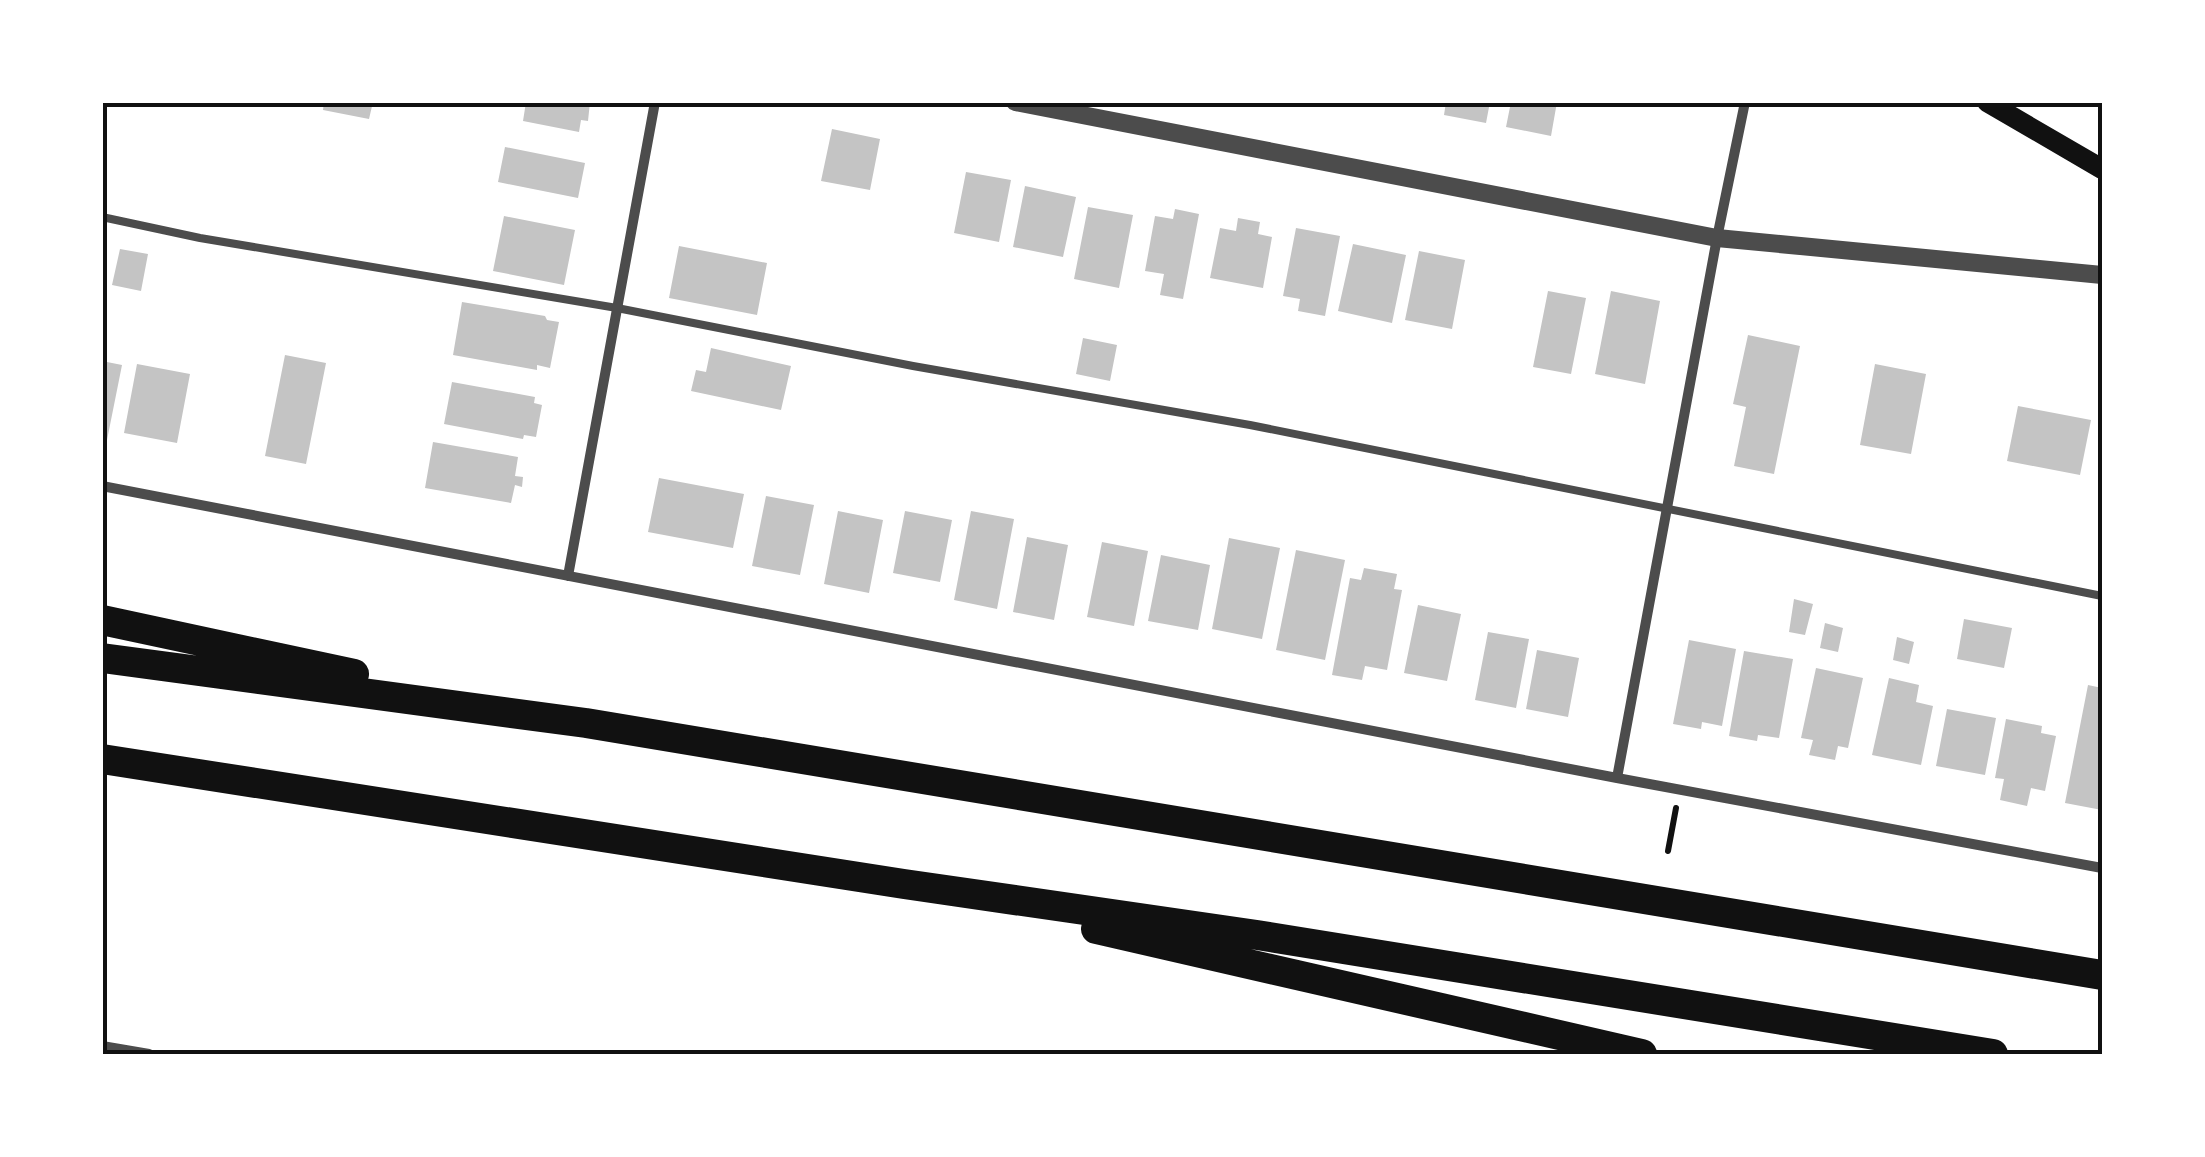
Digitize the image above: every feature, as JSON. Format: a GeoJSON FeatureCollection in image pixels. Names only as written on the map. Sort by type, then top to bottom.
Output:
{"type":"FeatureCollection","features":[{"type":"Feature","properties":{"kind":"highway"},"geometry":{"type":"LineString","coordinates":[[102,620],[586,724]]}},
{"type":"Feature","properties":{"kind":"highway"},"geometry":{"type":"LineString","coordinates":[[102,658],[586,724],[2102,975]]}},
{"type":"Feature","properties":{"kind":"highway"},"geometry":{"type":"LineString","coordinates":[[102,760],[1257,935],[1993,1054]]}},
{"type":"Feature","properties":{"kind":"highway"},"geometry":{"type":"LineString","coordinates":[[904,884],[1541,1034],[1642,1054]]}},
{"type":"Feature","properties":{"kind":"main road"},"geometry":{"type":"LineString","coordinates":[[1987,102],[2102,168]]}},
{"type":"Feature","properties":{"kind":"street"},"geometry":{"type":"LineString","coordinates":[[568,576],[655,102]]}},
{"type":"Feature","properties":{"kind":"street"},"geometry":{"type":"LineString","coordinates":[[1014,102],[1717,238],[2102,274]]}},
{"type":"Feature","properties":{"kind":"street"},"geometry":{"type":"LineString","coordinates":[[1617,778],[1745,102]]}},
{"type":"Feature","properties":{"kind":"street"},"geometry":{"type":"LineString","coordinates":[[102,486],[2102,868]]}},
{"type":"Feature","properties":{"kind":"street"},"geometry":{"type":"LineString","coordinates":[[102,1046],[148,1054]]}},
{"type":"Feature","properties":{"kind":"lane"},"geometry":{"type":"LineString","coordinates":[[102,217],[200,238],[617,308],[1250,426],[2102,596]]}},
{"type":"Feature","properties":{"kind":"path"},"geometry":{"type":"LineString","coordinates":[[1668,851],[1680,790]]}},
{"type":"Feature","properties":{"kind":"building"},"geometry":{"type":"Polygon","coordinates":[[[324,102],[373,102],[369,119],[323,110],[324,102]]]}},
{"type":"Feature","properties":{"kind":"building"},"geometry":{"type":"Polygon","coordinates":[[[526,102],[590,102],[588,121],[581,120],[579,132],[523,121],[526,102]]]}},
{"type":"Feature","properties":{"kind":"building"},"geometry":{"type":"Polygon","coordinates":[[[1446,102],[1490,102],[1486,123],[1444,115],[1446,102]]]}},
{"type":"Feature","properties":{"kind":"building"},"geometry":{"type":"Polygon","coordinates":[[[1511,102],[1557,102],[1551,136],[1506,127],[1511,102]]]}},
{"type":"Feature","properties":{"kind":"building"},"geometry":{"type":"Polygon","coordinates":[[[832,129],[880,139],[870,190],[821,181],[832,129]]]}},
{"type":"Feature","properties":{"kind":"building"},"geometry":{"type":"Polygon","coordinates":[[[505,147],[585,163],[578,198],[498,182],[505,147]]]}},
{"type":"Feature","properties":{"kind":"building"},"geometry":{"type":"Polygon","coordinates":[[[966,172],[1011,180],[999,242],[954,233],[966,172]]]}},
{"type":"Feature","properties":{"kind":"building"},"geometry":{"type":"Polygon","coordinates":[[[1025,186],[1076,197],[1063,257],[1013,247],[1025,186]]]}},
{"type":"Feature","properties":{"kind":"building"},"geometry":{"type":"Polygon","coordinates":[[[1088,207],[1133,215],[1119,288],[1074,279],[1088,207]]]}},
{"type":"Feature","properties":{"kind":"building"},"geometry":{"type":"Polygon","coordinates":[[[1175,209],[1199,214],[1183,299],[1160,295],[1164,274],[1145,271],[1155,216],[1173,219],[1175,209]]]}},
{"type":"Feature","properties":{"kind":"building"},"geometry":{"type":"Polygon","coordinates":[[[504,216],[575,230],[564,285],[493,271],[504,216]]]}},
{"type":"Feature","properties":{"kind":"building"},"geometry":{"type":"Polygon","coordinates":[[[1238,218],[1260,222],[1258,234],[1272,237],[1263,288],[1210,278],[1220,228],[1236,231],[1238,218]]]}},
{"type":"Feature","properties":{"kind":"building"},"geometry":{"type":"Polygon","coordinates":[[[1296,228],[1340,236],[1325,316],[1298,311],[1300,299],[1283,296],[1296,228]]]}},
{"type":"Feature","properties":{"kind":"building"},"geometry":{"type":"Polygon","coordinates":[[[1353,244],[1406,255],[1392,323],[1338,311],[1353,244]]]}},
{"type":"Feature","properties":{"kind":"building"},"geometry":{"type":"Polygon","coordinates":[[[679,246],[767,263],[757,315],[669,298],[679,246]]]}},
{"type":"Feature","properties":{"kind":"building"},"geometry":{"type":"Polygon","coordinates":[[[120,249],[148,254],[141,291],[112,285],[120,249]]]}},
{"type":"Feature","properties":{"kind":"building"},"geometry":{"type":"Polygon","coordinates":[[[1419,251],[1465,260],[1452,329],[1405,320],[1419,251]]]}},
{"type":"Feature","properties":{"kind":"building"},"geometry":{"type":"Polygon","coordinates":[[[1548,291],[1586,298],[1571,374],[1533,367],[1548,291]]]}},
{"type":"Feature","properties":{"kind":"building"},"geometry":{"type":"Polygon","coordinates":[[[1611,291],[1660,301],[1645,384],[1595,374],[1611,291]]]}},
{"type":"Feature","properties":{"kind":"building"},"geometry":{"type":"Polygon","coordinates":[[[462,302],[545,316],[559,322],[550,368],[537,365],[537,370],[453,355],[462,302]]]}},
{"type":"Feature","properties":{"kind":"building"},"geometry":{"type":"Polygon","coordinates":[[[1748,335],[1800,346],[1774,474],[1734,466],[1746,407],[1733,404],[1748,335]]]}},
{"type":"Feature","properties":{"kind":"building"},"geometry":{"type":"Polygon","coordinates":[[[1083,338],[1117,345],[1110,381],[1076,374],[1083,338]]]}},
{"type":"Feature","properties":{"kind":"building"},"geometry":{"type":"Polygon","coordinates":[[[711,348],[791,366],[781,410],[691,391],[696,370],[706,372],[711,348]]]}},
{"type":"Feature","properties":{"kind":"building"},"geometry":{"type":"Polygon","coordinates":[[[285,355],[326,363],[306,464],[265,456],[285,355]]]}},
{"type":"Feature","properties":{"kind":"building"},"geometry":{"type":"Polygon","coordinates":[[[102,361],[122,365],[107,440],[102,439],[102,361]]]}},
{"type":"Feature","properties":{"kind":"building"},"geometry":{"type":"Polygon","coordinates":[[[137,364],[190,374],[177,443],[124,433],[137,364]]]}},
{"type":"Feature","properties":{"kind":"building"},"geometry":{"type":"Polygon","coordinates":[[[1875,364],[1926,374],[1911,454],[1860,445],[1875,364]]]}},
{"type":"Feature","properties":{"kind":"building"},"geometry":{"type":"Polygon","coordinates":[[[452,382],[535,397],[534,403],[542,405],[536,437],[524,435],[523,439],[444,424],[452,382]]]}},
{"type":"Feature","properties":{"kind":"building"},"geometry":{"type":"Polygon","coordinates":[[[2018,406],[2091,420],[2080,475],[2007,461],[2018,406]]]}},
{"type":"Feature","properties":{"kind":"building"},"geometry":{"type":"Polygon","coordinates":[[[433,442],[518,457],[515,476],[523,477],[522,487],[515,485],[511,503],[425,488],[433,442]]]}},
{"type":"Feature","properties":{"kind":"building"},"geometry":{"type":"Polygon","coordinates":[[[659,478],[744,494],[733,548],[648,532],[659,478]]]}},
{"type":"Feature","properties":{"kind":"building"},"geometry":{"type":"Polygon","coordinates":[[[766,496],[814,505],[800,575],[752,566],[766,496]]]}},
{"type":"Feature","properties":{"kind":"building"},"geometry":{"type":"Polygon","coordinates":[[[838,511],[883,520],[869,593],[824,584],[838,511]]]}},
{"type":"Feature","properties":{"kind":"building"},"geometry":{"type":"Polygon","coordinates":[[[905,511],[952,520],[940,582],[893,573],[905,511]]]}},
{"type":"Feature","properties":{"kind":"building"},"geometry":{"type":"Polygon","coordinates":[[[971,511],[1014,519],[997,609],[954,600],[971,511]]]}},
{"type":"Feature","properties":{"kind":"building"},"geometry":{"type":"Polygon","coordinates":[[[1027,537],[1068,545],[1054,620],[1013,612],[1027,537]]]}},
{"type":"Feature","properties":{"kind":"building"},"geometry":{"type":"Polygon","coordinates":[[[1229,538],[1280,548],[1262,639],[1212,629],[1229,538]]]}},
{"type":"Feature","properties":{"kind":"building"},"geometry":{"type":"Polygon","coordinates":[[[1102,542],[1148,551],[1134,626],[1087,617],[1102,542]]]}},
{"type":"Feature","properties":{"kind":"building"},"geometry":{"type":"Polygon","coordinates":[[[1296,550],[1345,560],[1325,660],[1276,650],[1296,550]]]}},
{"type":"Feature","properties":{"kind":"building"},"geometry":{"type":"Polygon","coordinates":[[[1161,555],[1210,565],[1198,630],[1148,621],[1161,555]]]}},
{"type":"Feature","properties":{"kind":"building"},"geometry":{"type":"Polygon","coordinates":[[[1364,568],[1397,574],[1394,589],[1402,590],[1387,670],[1365,666],[1362,680],[1332,675],[1350,578],[1361,580],[1364,568]]]}},
{"type":"Feature","properties":{"kind":"building"},"geometry":{"type":"Polygon","coordinates":[[[1794,599],[1813,604],[1805,635],[1789,632],[1794,599]]]}},
{"type":"Feature","properties":{"kind":"building"},"geometry":{"type":"Polygon","coordinates":[[[1418,605],[1461,614],[1447,681],[1404,673],[1418,605]]]}},
{"type":"Feature","properties":{"kind":"building"},"geometry":{"type":"Polygon","coordinates":[[[1964,619],[2012,628],[2004,668],[1957,659],[1964,619]]]}},
{"type":"Feature","properties":{"kind":"building"},"geometry":{"type":"Polygon","coordinates":[[[1825,623],[1843,628],[1838,652],[1820,648],[1825,623]]]}},
{"type":"Feature","properties":{"kind":"building"},"geometry":{"type":"Polygon","coordinates":[[[1488,632],[1529,639],[1516,708],[1475,700],[1488,632]]]}},
{"type":"Feature","properties":{"kind":"building"},"geometry":{"type":"Polygon","coordinates":[[[1897,637],[1914,642],[1909,664],[1893,660],[1897,637]]]}},
{"type":"Feature","properties":{"kind":"building"},"geometry":{"type":"Polygon","coordinates":[[[1689,640],[1736,649],[1722,726],[1702,722],[1701,729],[1673,724],[1689,640]]]}},
{"type":"Feature","properties":{"kind":"building"},"geometry":{"type":"Polygon","coordinates":[[[1537,650],[1579,658],[1568,717],[1526,709],[1537,650]]]}},
{"type":"Feature","properties":{"kind":"building"},"geometry":{"type":"Polygon","coordinates":[[[1744,651],[1793,659],[1779,738],[1758,735],[1757,741],[1729,736],[1744,651]]]}},
{"type":"Feature","properties":{"kind":"building"},"geometry":{"type":"Polygon","coordinates":[[[1816,668],[1863,678],[1848,748],[1838,746],[1835,760],[1809,755],[1813,740],[1801,738],[1816,668]]]}},
{"type":"Feature","properties":{"kind":"building"},"geometry":{"type":"Polygon","coordinates":[[[1889,678],[1919,685],[1916,702],[1933,706],[1921,765],[1872,755],[1889,678]]]}},
{"type":"Feature","properties":{"kind":"building"},"geometry":{"type":"Polygon","coordinates":[[[2088,685],[2102,688],[2102,810],[2065,803],[2088,685]]]}},
{"type":"Feature","properties":{"kind":"building"},"geometry":{"type":"Polygon","coordinates":[[[1947,709],[1996,718],[1985,775],[1936,766],[1947,709]]]}},
{"type":"Feature","properties":{"kind":"building"},"geometry":{"type":"Polygon","coordinates":[[[2006,719],[2042,726],[2041,733],[2056,736],[2045,791],[2031,788],[2027,806],[2000,800],[2004,779],[1995,778],[2006,719]]]}}]}
